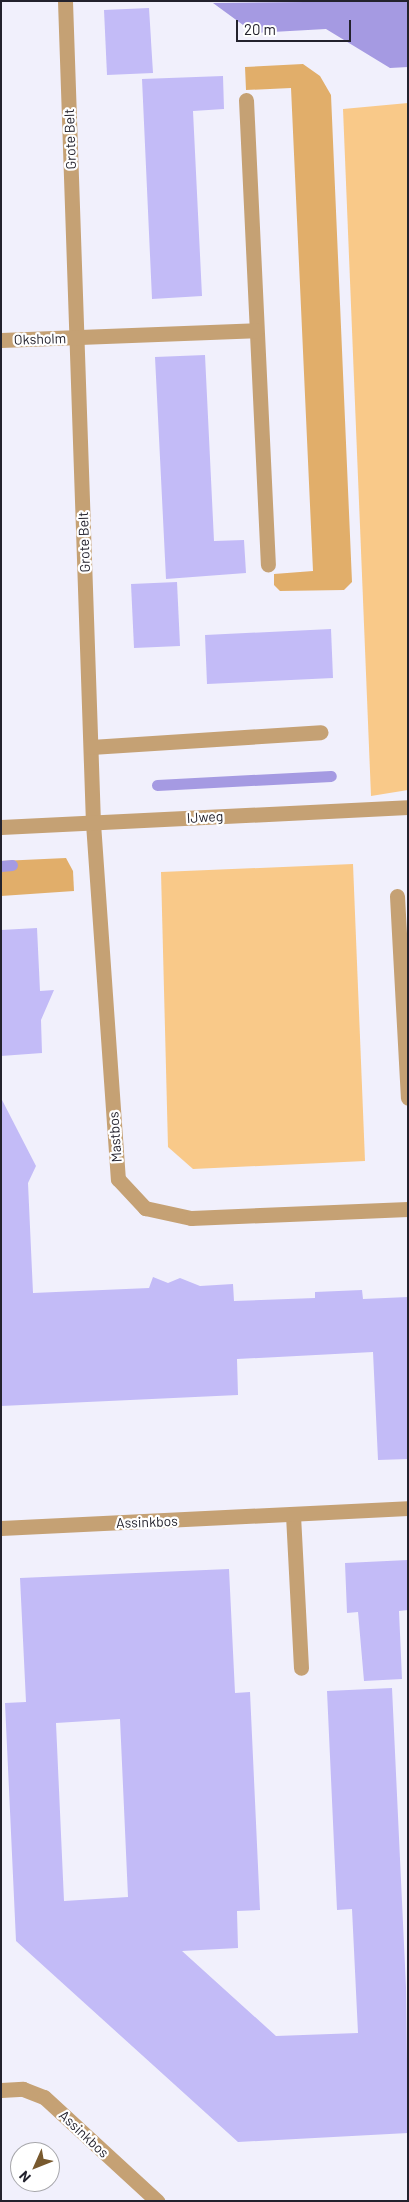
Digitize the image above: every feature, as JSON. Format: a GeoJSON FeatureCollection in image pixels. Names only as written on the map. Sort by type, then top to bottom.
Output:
{"type":"FeatureCollection","features":[{"type":"Feature","properties":{"kind":"street","name":"Grote Belt"},"geometry":{"type":"LineString","coordinates":[[65,1],[78,338],[93,823]]}},
{"type":"Feature","properties":{"kind":"street"},"geometry":{"type":"LineString","coordinates":[[246,100],[268,564]]}},
{"type":"Feature","properties":{"kind":"street"},"geometry":{"type":"LineString","coordinates":[[78,338],[256,330]]}},
{"type":"Feature","properties":{"kind":"street","name":"Oksholm"},"geometry":{"type":"LineString","coordinates":[[1,340],[78,338]]}},
{"type":"Feature","properties":{"kind":"street"},"geometry":{"type":"LineString","coordinates":[[91,747],[321,732]]}},
{"type":"Feature","properties":{"kind":"street","name":"IJweg"},"geometry":{"type":"LineString","coordinates":[[1,827],[408,807]]}},
{"type":"Feature","properties":{"kind":"street","name":"Mastbos"},"geometry":{"type":"LineString","coordinates":[[93,823],[118,1180],[145,1208],[191,1218],[408,1209]]}},
{"type":"Feature","properties":{"kind":"street"},"geometry":{"type":"LineString","coordinates":[[397,896],[408,1098]]}},
{"type":"Feature","properties":{"kind":"street","name":"Assinkbos"},"geometry":{"type":"LineString","coordinates":[[1,1528],[408,1508]]}},
{"type":"Feature","properties":{"kind":"street"},"geometry":{"type":"LineString","coordinates":[[293,1515],[301,1668]]}},
{"type":"Feature","properties":{"kind":"street","name":"Assinkbos"},"geometry":{"type":"LineString","coordinates":[[1,2090],[23,2088],[44,2097],[157,2201]]}},
{"type":"Feature","properties":{"kind":"shaded area"},"geometry":{"type":"Polygon","coordinates":[[[408,1],[408,67],[390,68],[326,29],[254,33],[213,3],[408,1]]]}},
{"type":"Feature","properties":{"kind":"shaded area"},"geometry":{"type":"Polygon","coordinates":[[[303,64],[320,76],[331,95],[352,582],[344,590],[280,591],[274,585],[274,574],[313,571],[291,88],[246,90],[245,67],[303,64]]]}},
{"type":"Feature","properties":{"kind":"shaded area"},"geometry":{"type":"Polygon","coordinates":[[[408,103],[408,790],[371,796],[343,109],[408,103]]]}},
{"type":"Feature","properties":{"kind":"shaded area"},"geometry":{"type":"Polygon","coordinates":[[[66,858],[73,871],[74,891],[1,896],[1,861],[66,858]]]}},
{"type":"Feature","properties":{"kind":"shaded area"},"geometry":{"type":"Polygon","coordinates":[[[353,864],[365,1161],[193,1169],[168,1147],[161,872],[353,864]]]}},
{"type":"Feature","properties":{"kind":"building"},"geometry":{"type":"Polygon","coordinates":[[[149,8],[153,73],[107,75],[104,10],[149,8]]]}},
{"type":"Feature","properties":{"kind":"building"},"geometry":{"type":"Polygon","coordinates":[[[223,76],[224,109],[193,111],[202,296],[152,299],[142,79],[223,76]]]}},
{"type":"Feature","properties":{"kind":"building"},"geometry":{"type":"Polygon","coordinates":[[[205,355],[214,541],[244,540],[246,573],[166,579],[155,357],[205,355]]]}},
{"type":"Feature","properties":{"kind":"building"},"geometry":{"type":"Polygon","coordinates":[[[177,582],[180,646],[134,648],[131,584],[177,582]]]}},
{"type":"Feature","properties":{"kind":"building"},"geometry":{"type":"Polygon","coordinates":[[[331,629],[333,678],[207,684],[205,635],[331,629]]]}},
{"type":"Feature","properties":{"kind":"building"},"geometry":{"type":"Polygon","coordinates":[[[37,928],[40,991],[54,990],[41,1020],[42,1053],[1,1056],[1,930],[37,928]]]}},
{"type":"Feature","properties":{"kind":"building"},"geometry":{"type":"Polygon","coordinates":[[[1,1098],[36,1166],[28,1183],[33,1293],[149,1288],[153,1277],[168,1283],[180,1278],[200,1286],[233,1284],[234,1301],[315,1298],[315,1292],[362,1290],[363,1299],[408,1297],[408,1459],[378,1460],[373,1352],[237,1359],[238,1395],[1,1406],[1,1098]]]}},
{"type":"Feature","properties":{"kind":"building"},"geometry":{"type":"Polygon","coordinates":[[[408,1560],[408,1610],[399,1611],[402,1679],[364,1681],[358,1612],[347,1613],[345,1563],[408,1560]]]}},
{"type":"Feature","properties":{"kind":"building"},"geometry":{"type":"Polygon","coordinates":[[[229,1569],[235,1693],[250,1692],[260,1910],[237,1911],[238,1948],[182,1951],[276,2036],[358,2033],[352,1909],[337,1910],[327,1691],[392,1688],[406,1987],[408,2133],[238,2142],[16,1941],[5,1703],[26,1702],[20,1578],[229,1569]],[[120,1719],[56,1723],[64,1901],[128,1897],[120,1719]]]}},
{"type":"Feature","properties":{"kind":"waterway"},"geometry":{"type":"LineString","coordinates":[[157,785],[331,776]]}},
{"type":"Feature","properties":{"kind":"waterway"},"geometry":{"type":"LineString","coordinates":[[1,866],[12,865]]}}]}
